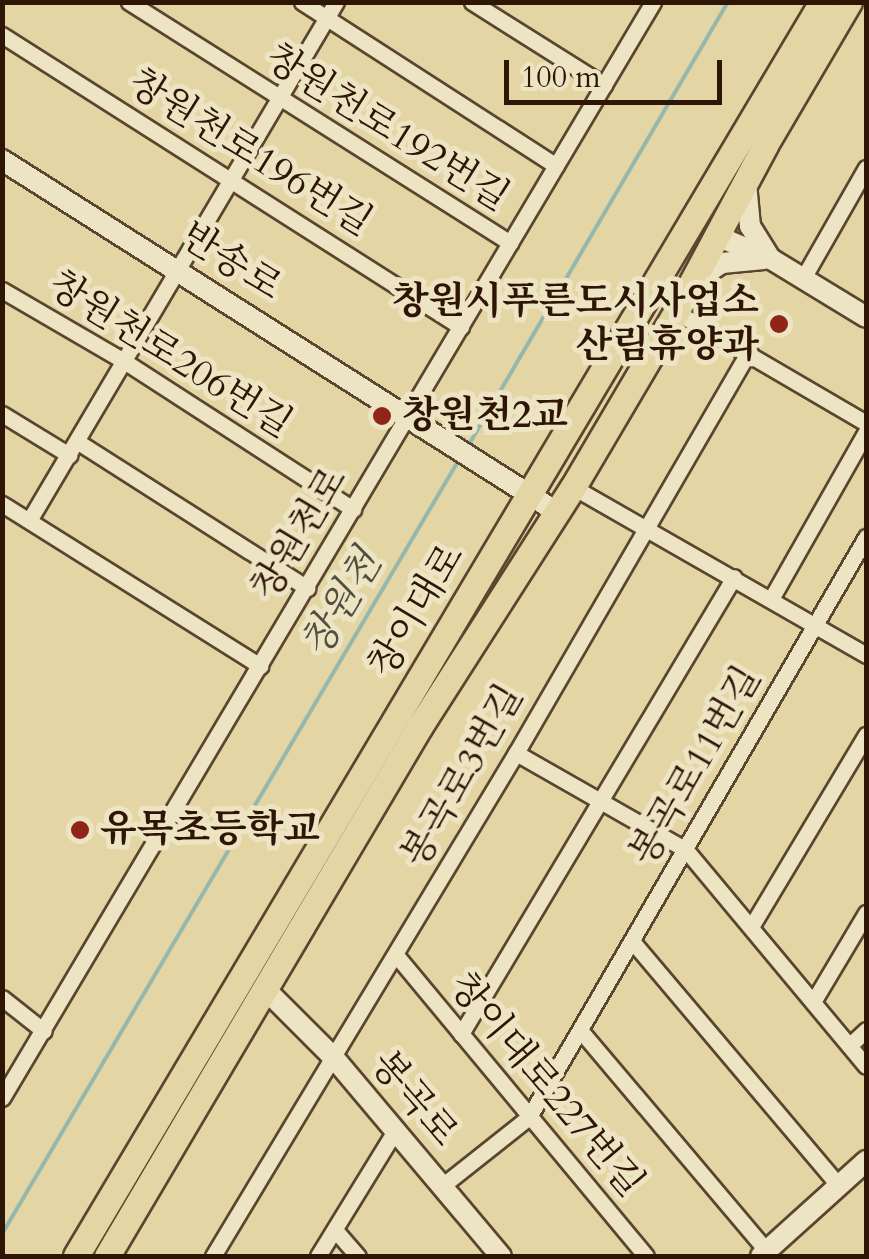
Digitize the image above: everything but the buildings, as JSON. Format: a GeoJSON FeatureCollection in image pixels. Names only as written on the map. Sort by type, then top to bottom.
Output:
{"type":"FeatureCollection","features":[{"type":"Feature","properties":{"kind":"main road","name":"창이대로"},"geometry":{"type":"LineString","coordinates":[[76,1256],[523,488],[822,2]]}},
{"type":"Feature","properties":{"kind":"main road","name":"창이대로"},"geometry":{"type":"LineString","coordinates":[[107,1256],[267,992],[420,726],[573,487],[849,2]]}},
{"type":"Feature","properties":{"kind":"street","name":"창원천로192번길"},"geometry":{"type":"LineString","coordinates":[[129,2],[510,243]]}},
{"type":"Feature","properties":{"kind":"street"},"geometry":{"type":"LineString","coordinates":[[302,2],[556,166]]}},
{"type":"Feature","properties":{"kind":"street"},"geometry":{"type":"LineString","coordinates":[[30,520],[336,2]]}},
{"type":"Feature","properties":{"kind":"street"},"geometry":{"type":"LineString","coordinates":[[472,2],[604,85]]}},
{"type":"Feature","properties":{"kind":"street","name":"창원천로"},"geometry":{"type":"LineString","coordinates":[[2,1098],[353,509],[416,420],[461,327],[651,3]]}},
{"type":"Feature","properties":{"kind":"street","name":"창원천로196번길"},"geometry":{"type":"LineString","coordinates":[[2,35],[461,327]]}},
{"type":"Feature","properties":{"kind":"street","name":"반송로"},"geometry":{"type":"LineString","coordinates":[[2,160],[523,488]]}},
{"type":"Feature","properties":{"kind":"street"},"geometry":{"type":"LineString","coordinates":[[802,280],[864,180]]}},
{"type":"Feature","properties":{"kind":"street"},"geometry":{"type":"LineString","coordinates":[[746,183],[750,226],[771,259]]}},
{"type":"Feature","properties":{"kind":"street"},"geometry":{"type":"LineString","coordinates":[[717,236],[771,259],[866,317]]}},
{"type":"Feature","properties":{"kind":"street"},"geometry":{"type":"LineString","coordinates":[[692,282],[722,262],[771,259]]}},
{"type":"Feature","properties":{"kind":"street","name":"창원천로206번길"},"geometry":{"type":"LineString","coordinates":[[2,290],[124,361],[353,509]]}},
{"type":"Feature","properties":{"kind":"street"},"geometry":{"type":"LineString","coordinates":[[676,312],[749,351],[866,423]]}},
{"type":"Feature","properties":{"kind":"street","name":"봉곡로3번길"},"geometry":{"type":"LineString","coordinates":[[213,1256],[516,753],[749,351]]}},
{"type":"Feature","properties":{"kind":"street"},"geometry":{"type":"LineString","coordinates":[[2,414],[73,449],[307,588]]}},
{"type":"Feature","properties":{"kind":"street"},"geometry":{"type":"LineString","coordinates":[[771,599],[866,432]]}},
{"type":"Feature","properties":{"kind":"street"},"geometry":{"type":"LineString","coordinates":[[573,487],[866,655]]}},
{"type":"Feature","properties":{"kind":"street"},"geometry":{"type":"LineString","coordinates":[[523,488],[556,511]]}},
{"type":"Feature","properties":{"kind":"street"},"geometry":{"type":"LineString","coordinates":[[2,504],[260,666]]}},
{"type":"Feature","properties":{"kind":"street","name":"봉곡로11번길"},"geometry":{"type":"LineString","coordinates":[[442,1186],[529,1117],[865,542]]}},
{"type":"Feature","properties":{"kind":"street"},"geometry":{"type":"LineString","coordinates":[[461,1034],[734,578]]}},
{"type":"Feature","properties":{"kind":"street"},"geometry":{"type":"LineString","coordinates":[[750,927],[866,735]]}},
{"type":"Feature","properties":{"kind":"street"},"geometry":{"type":"LineString","coordinates":[[516,753],[686,850],[866,1066]]}},
{"type":"Feature","properties":{"kind":"street"},"geometry":{"type":"LineString","coordinates":[[813,1002],[866,914]]}},
{"type":"Feature","properties":{"kind":"street"},"geometry":{"type":"LineString","coordinates":[[632,941],[840,1186]]}},
{"type":"Feature","properties":{"kind":"street","name":"창이대로227번길"},"geometry":{"type":"LineString","coordinates":[[396,954],[646,1256]]}},
{"type":"Feature","properties":{"kind":"street","name":"봉곡로"},"geometry":{"type":"LineString","coordinates":[[267,992],[334,1058],[501,1256]]}},
{"type":"Feature","properties":{"kind":"street"},"geometry":{"type":"LineString","coordinates":[[2,998],[44,1031]]}},
{"type":"Feature","properties":{"kind":"street"},"geometry":{"type":"LineString","coordinates":[[580,1030],[764,1254],[866,1161]]}},
{"type":"Feature","properties":{"kind":"street"},"geometry":{"type":"LineString","coordinates":[[850,1045],[866,1030]]}},
{"type":"Feature","properties":{"kind":"street"},"geometry":{"type":"LineString","coordinates":[[318,1256],[395,1131]]}},
{"type":"Feature","properties":{"kind":"street"},"geometry":{"type":"LineString","coordinates":[[335,1230],[358,1256]]}},
{"type":"Feature","properties":{"kind":"waterway","name":"창원천"},"geometry":{"type":"LineString","coordinates":[[468,446],[728,2]]}},
{"type":"Feature","properties":{"kind":"waterway","name":"창원천"},"geometry":{"type":"LineString","coordinates":[[2,1234],[460,458]]}},
{"type":"Feature","properties":{"kind":"place","name":"창원시푸른도시사업소 산림휴양과"},"geometry":{"type":"Point","coordinates":[779,324]}},
{"type":"Feature","properties":{"kind":"place","name":"창원천2교"},"geometry":{"type":"Point","coordinates":[382,416]}},
{"type":"Feature","properties":{"kind":"place","name":"유목초등학교"},"geometry":{"type":"Point","coordinates":[80,830]}}]}
